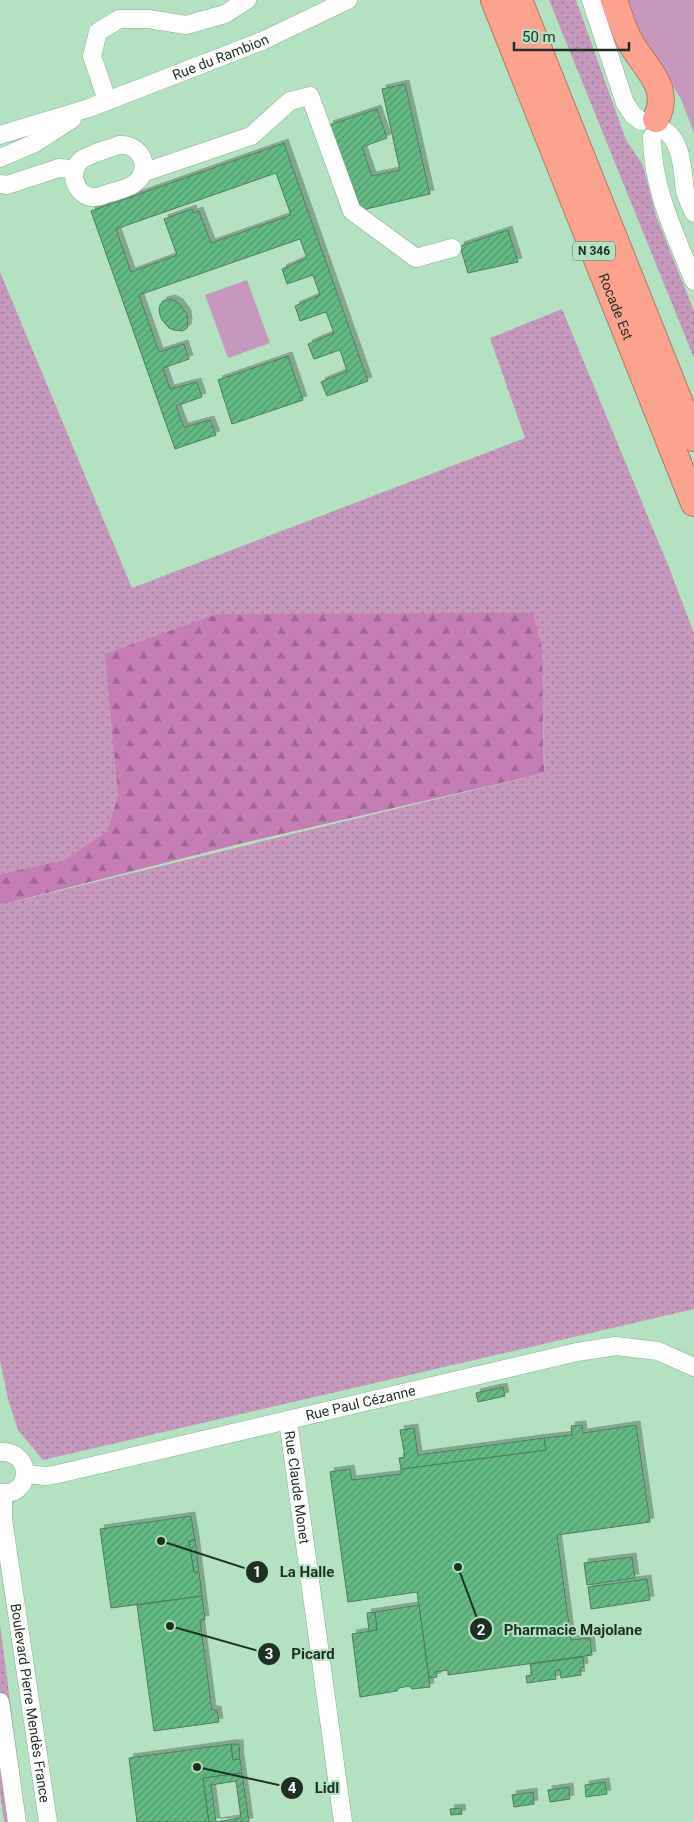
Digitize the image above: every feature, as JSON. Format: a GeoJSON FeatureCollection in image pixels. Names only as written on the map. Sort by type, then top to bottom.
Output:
{"type":"FeatureCollection","features":[{"type":"Feature","properties":{"kind":"highway","name":"Rocade Est"},"geometry":{"type":"LineString","coordinates":[[494,0],[694,503]]}},
{"type":"Feature","properties":{"kind":"highway","name":"Rocade Est"},"geometry":{"type":"LineString","coordinates":[[519,0],[694,438]]}},
{"type":"Feature","properties":{"kind":"highway"},"geometry":{"type":"LineString","coordinates":[[535,0],[549,41],[544,61]]}},
{"type":"Feature","properties":{"kind":"highway"},"geometry":{"type":"LineString","coordinates":[[614,0],[630,42],[660,90],[662,100],[656,128]]}},
{"type":"Feature","properties":{"kind":"street"},"geometry":{"type":"LineString","coordinates":[[107,100],[92,56],[98,32],[119,19],[148,19],[186,25],[225,14],[247,0]]}},
{"type":"Feature","properties":{"kind":"street","name":"Rue du Rambion"},"geometry":{"type":"LineString","coordinates":[[0,136],[89,108],[262,42],[348,0]]}},
{"type":"Feature","properties":{"kind":"street"},"geometry":{"type":"LineString","coordinates":[[591,0],[626,103],[633,115],[681,142],[689,152],[694,163]]}},
{"type":"Feature","properties":{"kind":"street"},"geometry":{"type":"LineString","coordinates":[[142,173],[252,136],[290,101],[310,96],[352,211],[416,258],[452,248]]}},
{"type":"Feature","properties":{"kind":"street","name":"Rue du Rambion"},"geometry":{"type":"LineString","coordinates":[[0,158],[35,143],[89,108]]}},
{"type":"Feature","properties":{"kind":"street"},"geometry":{"type":"LineString","coordinates":[[656,128],[683,166],[686,194],[694,213]]}},
{"type":"Feature","properties":{"kind":"street"},"geometry":{"type":"LineString","coordinates":[[656,128],[655,169],[661,200],[694,281]]}},
{"type":"Feature","properties":{"kind":"street"},"geometry":{"type":"LineString","coordinates":[[123,145],[130,146],[138,151],[143,158],[144,168],[141,177],[134,184],[94,197],[85,195],[79,190],[74,182],[75,169],[86,158],[123,145]]}},
{"type":"Feature","properties":{"kind":"street"},"geometry":{"type":"LineString","coordinates":[[0,184],[7,185],[59,168],[75,169]]}},
{"type":"Feature","properties":{"kind":"street","name":"Rue Paul Cézanne"},"geometry":{"type":"LineString","coordinates":[[25,1474],[48,1476],[58,1474],[577,1352],[616,1346],[658,1351],[694,1367]]}},
{"type":"Feature","properties":{"kind":"street","name":"Rue Claude Monet"},"geometry":{"type":"LineString","coordinates":[[288,1420],[343,1822]]}},
{"type":"Feature","properties":{"kind":"street"},"geometry":{"type":"LineString","coordinates":[[0,1452],[9,1452],[16,1455],[21,1460],[25,1474],[21,1486],[16,1491],[2,1494]]}},
{"type":"Feature","properties":{"kind":"street","name":"Boulevard Pierre Mendès France"},"geometry":{"type":"LineString","coordinates":[[2,1494],[3,1519],[48,1822]]}},
{"type":"Feature","properties":{"kind":"street"},"geometry":{"type":"LineString","coordinates":[[0,1702],[16,1822]]}},
{"type":"Feature","properties":{"kind":"shaded area"},"geometry":{"type":"Polygon","coordinates":[[[549,0],[576,0],[626,140],[643,165],[656,216],[694,311],[694,358],[549,0]]]}},
{"type":"Feature","properties":{"kind":"shaded area"},"geometry":{"type":"Polygon","coordinates":[[[628,0],[694,0],[694,133],[681,99],[641,36],[628,0]]]}},
{"type":"Feature","properties":{"kind":"shaded area"},"geometry":{"type":"Polygon","coordinates":[[[0,272],[132,588],[525,438],[490,338],[562,309],[668,565],[694,633],[694,1309],[43,1460],[18,1430],[8,1399],[0,1361],[0,905],[544,773],[544,742],[542,649],[106,654],[118,796],[107,831],[64,860],[0,874],[0,272]]]}},
{"type":"Feature","properties":{"kind":"shaded area"},"geometry":{"type":"Polygon","coordinates":[[[247,280],[270,343],[228,358],[205,295],[247,280]]]}},
{"type":"Feature","properties":{"kind":"shaded area"},"geometry":{"type":"Polygon","coordinates":[[[0,1625],[26,1822],[4,1822],[0,1792],[0,1625]]]}},
{"type":"Feature","properties":{"kind":"green space"},"geometry":{"type":"Polygon","coordinates":[[[533,613],[542,649],[544,773],[239,844],[0,905],[0,874],[64,860],[107,831],[118,796],[105,654],[217,614],[533,613]]]}},
{"type":"Feature","properties":{"kind":"building"},"geometry":{"type":"Polygon","coordinates":[[[405,84],[430,194],[362,210],[329,125],[377,109],[387,138],[362,147],[372,176],[400,170],[382,89],[405,84]]]}},
{"type":"Feature","properties":{"kind":"building"},"geometry":{"type":"Polygon","coordinates":[[[284,143],[368,381],[327,396],[321,382],[347,371],[340,350],[314,359],[308,344],[334,333],[326,312],[300,321],[295,306],[320,295],[313,275],[287,284],[282,269],[307,258],[300,239],[139,295],[159,352],[184,344],[189,359],[163,368],[170,389],[197,382],[202,397],[176,406],[184,427],[210,420],[216,435],[175,449],[91,211],[284,143]],[[276,173],[116,229],[131,272],[177,255],[164,219],[192,209],[193,213],[199,211],[211,243],[291,215],[276,173]]]}},
{"type":"Feature","properties":{"kind":"building"},"geometry":{"type":"Polygon","coordinates":[[[508,230],[518,262],[468,273],[460,246],[508,230]]]}},
{"type":"Feature","properties":{"kind":"building"},"geometry":{"type":"Polygon","coordinates":[[[171,299],[179,303],[187,314],[188,324],[187,328],[183,331],[169,328],[160,315],[160,305],[163,301],[171,299]]]}},
{"type":"Feature","properties":{"kind":"building"},"geometry":{"type":"Polygon","coordinates":[[[288,356],[303,400],[232,424],[218,380],[288,356]]]}},
{"type":"Feature","properties":{"kind":"building"},"geometry":{"type":"Polygon","coordinates":[[[503,1387],[505,1396],[478,1402],[476,1393],[503,1387]]]}},
{"type":"Feature","properties":{"kind":"building"},"geometry":{"type":"Polygon","coordinates":[[[582,1425],[583,1433],[636,1425],[650,1522],[557,1535],[571,1640],[590,1638],[592,1655],[448,1675],[448,1670],[436,1672],[437,1677],[429,1678],[417,1592],[348,1602],[330,1472],[350,1469],[352,1480],[401,1474],[401,1469],[546,1450],[544,1438],[572,1435],[571,1426],[582,1425]]]}},
{"type":"Feature","properties":{"kind":"building"},"geometry":{"type":"Polygon","coordinates":[[[414,1428],[418,1455],[544,1438],[546,1450],[401,1469],[399,1458],[405,1457],[400,1430],[414,1428]]]}},
{"type":"Feature","properties":{"kind":"building"},"geometry":{"type":"Polygon","coordinates":[[[191,1516],[195,1540],[189,1541],[194,1572],[199,1572],[202,1596],[111,1608],[100,1529],[191,1516]]]}},
{"type":"Feature","properties":{"kind":"building"},"geometry":{"type":"Polygon","coordinates":[[[195,1540],[199,1572],[194,1572],[189,1541],[195,1540]]]}},
{"type":"Feature","properties":{"kind":"building"},"geometry":{"type":"Polygon","coordinates":[[[632,1557],[635,1578],[587,1585],[584,1563],[632,1557]]]}},
{"type":"Feature","properties":{"kind":"building"},"geometry":{"type":"Polygon","coordinates":[[[647,1579],[650,1600],[591,1609],[588,1587],[647,1579]]]}},
{"type":"Feature","properties":{"kind":"building"},"geometry":{"type":"Polygon","coordinates":[[[202,1596],[205,1620],[200,1620],[212,1710],[217,1710],[219,1722],[154,1731],[137,1605],[202,1596]]]}},
{"type":"Feature","properties":{"kind":"building"},"geometry":{"type":"Polygon","coordinates":[[[419,1605],[430,1687],[412,1689],[409,1686],[399,1688],[397,1691],[360,1697],[352,1634],[377,1630],[375,1612],[419,1605]]]}},
{"type":"Feature","properties":{"kind":"building"},"geometry":{"type":"Polygon","coordinates":[[[375,1612],[377,1630],[369,1631],[367,1613],[375,1612]]]}},
{"type":"Feature","properties":{"kind":"building"},"geometry":{"type":"Polygon","coordinates":[[[583,1657],[584,1667],[580,1668],[581,1675],[561,1678],[560,1670],[555,1671],[556,1679],[527,1683],[526,1676],[532,1675],[530,1664],[583,1657]]]}},
{"type":"Feature","properties":{"kind":"building"},"geometry":{"type":"Polygon","coordinates":[[[231,1744],[233,1760],[240,1759],[242,1773],[203,1778],[209,1822],[137,1822],[129,1758],[231,1744]]]}},
{"type":"Feature","properties":{"kind":"building"},"geometry":{"type":"Polygon","coordinates":[[[231,1744],[239,1744],[240,1759],[233,1760],[231,1744]]]}},
{"type":"Feature","properties":{"kind":"building"},"geometry":{"type":"Polygon","coordinates":[[[242,1773],[249,1822],[216,1822],[209,1822],[203,1778],[242,1773]],[[236,1781],[211,1785],[216,1822],[241,1818],[236,1781]]]}},
{"type":"Feature","properties":{"kind":"building"},"geometry":{"type":"Polygon","coordinates":[[[605,1782],[607,1794],[586,1797],[585,1785],[605,1782]]]}},
{"type":"Feature","properties":{"kind":"building"},"geometry":{"type":"Polygon","coordinates":[[[569,1787],[570,1799],[550,1802],[548,1790],[569,1787]]]}},
{"type":"Feature","properties":{"kind":"building"},"geometry":{"type":"Polygon","coordinates":[[[533,1792],[534,1804],[514,1807],[512,1795],[533,1792]]]}},
{"type":"Feature","properties":{"kind":"building"},"geometry":{"type":"Polygon","coordinates":[[[461,1808],[462,1814],[451,1815],[450,1809],[461,1808]]]}},
{"type":"Feature","properties":{"kind":"place","name":"La Halle"},"geometry":{"type":"Point","coordinates":[161,1541]}},
{"type":"Feature","properties":{"kind":"place","name":"Pharmacie Majolane"},"geometry":{"type":"Point","coordinates":[458,1567]}},
{"type":"Feature","properties":{"kind":"place","name":"Picard"},"geometry":{"type":"Point","coordinates":[170,1626]}},
{"type":"Feature","properties":{"kind":"place","name":"Lidl"},"geometry":{"type":"Point","coordinates":[197,1767]}}]}
